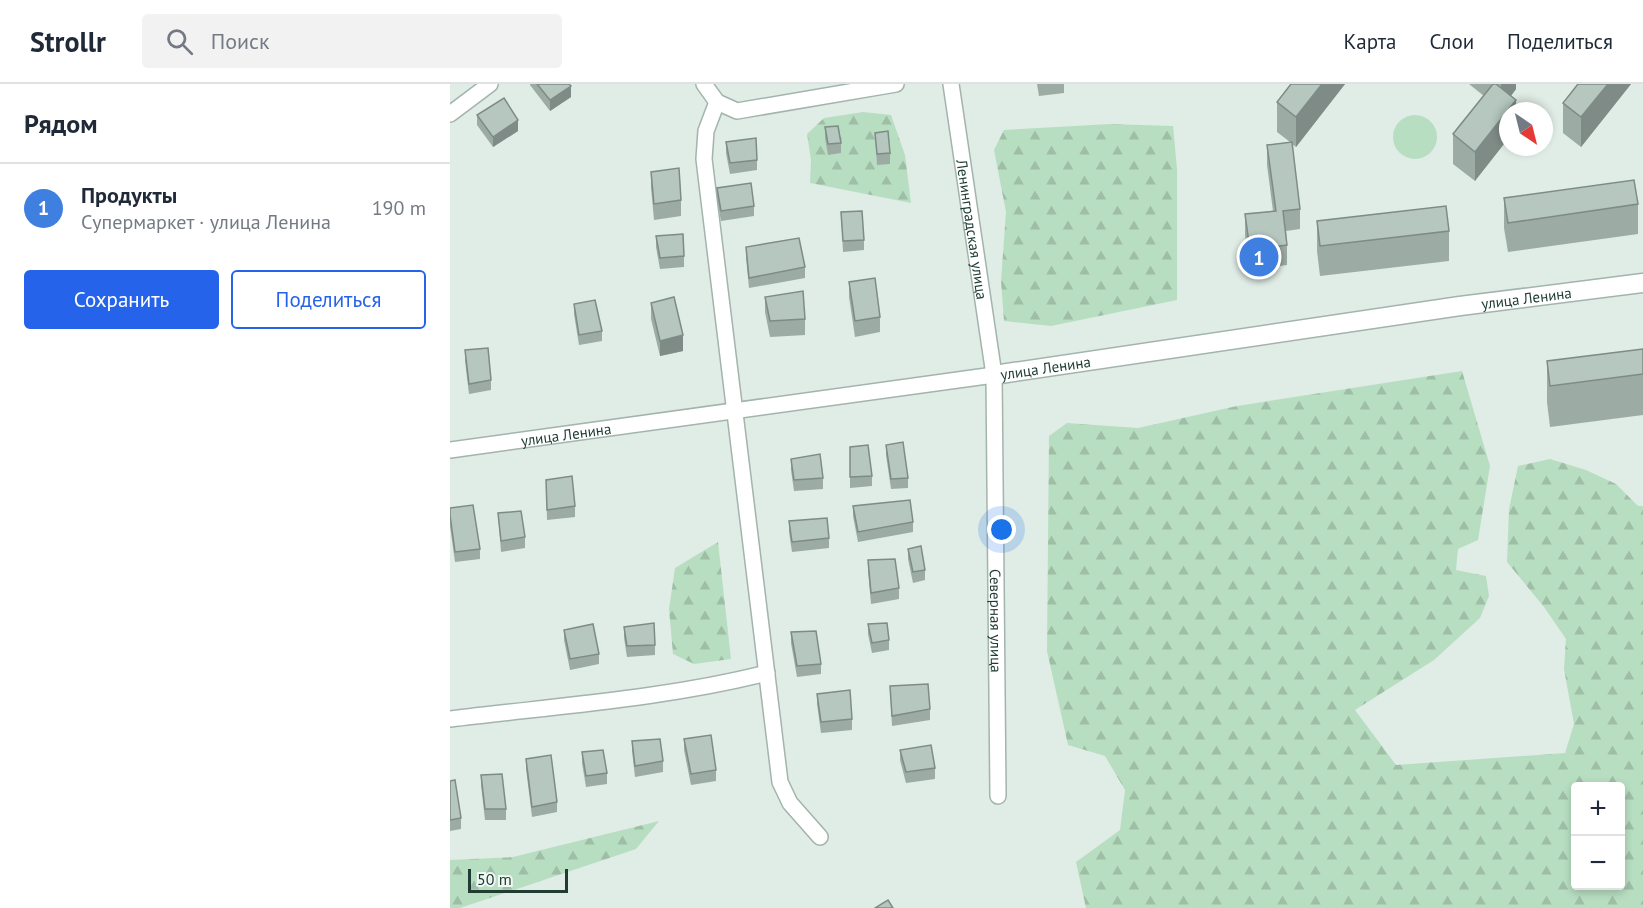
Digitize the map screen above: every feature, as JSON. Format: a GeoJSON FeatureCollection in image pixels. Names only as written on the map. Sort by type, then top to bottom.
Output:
{"type":"FeatureCollection","features":[{"type":"Feature","properties":{"kind":"street"},"geometry":{"type":"LineString","coordinates":[[450,114],[490,84]]}},
{"type":"Feature","properties":{"kind":"street"},"geometry":{"type":"LineString","coordinates":[[704,84],[717,102],[737,111],[896,84]]}},
{"type":"Feature","properties":{"kind":"street","name":"Ленинградская улица"},"geometry":{"type":"LineString","coordinates":[[951,84],[994,375]]}},
{"type":"Feature","properties":{"kind":"street"},"geometry":{"type":"LineString","coordinates":[[717,102],[706,131],[704,159],[780,782],[790,803],[820,837]]}},
{"type":"Feature","properties":{"kind":"street","name":"улица Ленина"},"geometry":{"type":"LineString","coordinates":[[450,450],[735,412],[1460,306],[1643,283]]}},
{"type":"Feature","properties":{"kind":"street","name":"Северная улица"},"geometry":{"type":"LineString","coordinates":[[994,375],[998,796]]}},
{"type":"Feature","properties":{"kind":"street"},"geometry":{"type":"LineString","coordinates":[[450,719],[622,699],[727,683],[767,673]]}},
{"type":"Feature","properties":{"kind":"green space"},"geometry":{"type":"Polygon","coordinates":[[[863,112],[891,115],[905,155],[911,203],[810,183],[811,160],[807,134],[824,118],[863,112]]]}},
{"type":"Feature","properties":{"kind":"green space"},"geometry":{"type":"Polygon","coordinates":[[[1415,115],[1424,116],[1431,121],[1436,128],[1436,146],[1431,153],[1424,158],[1415,159],[1406,158],[1399,153],[1394,146],[1393,137],[1394,128],[1399,121],[1406,116],[1415,115]]]}},
{"type":"Feature","properties":{"kind":"green space"},"geometry":{"type":"Polygon","coordinates":[[[1110,124],[1173,126],[1177,169],[1177,300],[1051,326],[1004,321],[1001,281],[1006,212],[994,150],[1004,130],[1110,124]]]}},
{"type":"Feature","properties":{"kind":"green space"},"geometry":{"type":"Polygon","coordinates":[[[1462,371],[1490,466],[1478,540],[1458,549],[1456,570],[1486,576],[1489,596],[1480,618],[1434,660],[1355,710],[1396,765],[1565,753],[1574,724],[1564,669],[1566,639],[1544,607],[1507,562],[1509,509],[1518,466],[1550,459],[1586,470],[1616,484],[1638,506],[1643,506],[1643,908],[1086,908],[1076,862],[1120,830],[1125,790],[1105,756],[1068,745],[1047,651],[1049,436],[1067,423],[1138,428],[1237,406],[1462,371]]]}},
{"type":"Feature","properties":{"kind":"green space"},"geometry":{"type":"Polygon","coordinates":[[[718,542],[731,659],[694,664],[673,654],[669,609],[675,568],[718,542]]]}},
{"type":"Feature","properties":{"kind":"green space"},"geometry":{"type":"Polygon","coordinates":[[[659,821],[636,849],[460,908],[450,908],[450,860],[513,857],[659,821]]]}},
{"type":"Feature","properties":{"kind":"building"},"geometry":{"type":"Polygon","coordinates":[[[537,84],[569,84],[571,86],[550,100],[537,84]]]}},
{"type":"Feature","properties":{"kind":"building"},"geometry":{"type":"Polygon","coordinates":[[[1291,84],[1322,84],[1296,117],[1277,102],[1291,84]]]}},
{"type":"Feature","properties":{"kind":"building"},"geometry":{"type":"Polygon","coordinates":[[[1493,84],[1516,100],[1514,102],[1499,102],[1499,122],[1475,152],[1453,134],[1493,84]]]}},
{"type":"Feature","properties":{"kind":"building"},"geometry":{"type":"Polygon","coordinates":[[[1578,84],[1608,84],[1581,117],[1563,103],[1578,84]]]}},
{"type":"Feature","properties":{"kind":"building"},"geometry":{"type":"Polygon","coordinates":[[[504,98],[518,120],[493,137],[477,115],[504,98]]]}},
{"type":"Feature","properties":{"kind":"building"},"geometry":{"type":"Polygon","coordinates":[[[838,126],[841,143],[828,144],[825,127],[838,126]]]}},
{"type":"Feature","properties":{"kind":"building"},"geometry":{"type":"Polygon","coordinates":[[[888,131],[890,153],[877,154],[875,133],[888,131]]]}},
{"type":"Feature","properties":{"kind":"building"},"geometry":{"type":"Polygon","coordinates":[[[756,138],[757,160],[730,163],[726,142],[756,138]]]}},
{"type":"Feature","properties":{"kind":"building"},"geometry":{"type":"Polygon","coordinates":[[[1292,142],[1300,209],[1283,211],[1287,245],[1250,250],[1245,214],[1276,211],[1267,145],[1292,142]]]}},
{"type":"Feature","properties":{"kind":"building"},"geometry":{"type":"Polygon","coordinates":[[[679,168],[681,200],[654,204],[651,172],[679,168]]]}},
{"type":"Feature","properties":{"kind":"building"},"geometry":{"type":"Polygon","coordinates":[[[1634,180],[1638,204],[1508,223],[1504,198],[1634,180]]]}},
{"type":"Feature","properties":{"kind":"building"},"geometry":{"type":"Polygon","coordinates":[[[751,183],[754,206],[721,211],[717,188],[751,183]]]}},
{"type":"Feature","properties":{"kind":"building"},"geometry":{"type":"Polygon","coordinates":[[[1446,206],[1449,231],[1320,246],[1317,221],[1446,206]]]}},
{"type":"Feature","properties":{"kind":"building"},"geometry":{"type":"Polygon","coordinates":[[[862,211],[864,240],[843,241],[841,212],[862,211]]]}},
{"type":"Feature","properties":{"kind":"building"},"geometry":{"type":"Polygon","coordinates":[[[683,234],[684,256],[660,258],[656,236],[683,234]]]}},
{"type":"Feature","properties":{"kind":"building"},"geometry":{"type":"Polygon","coordinates":[[[799,238],[805,267],[749,278],[746,247],[799,238]]]}},
{"type":"Feature","properties":{"kind":"building"},"geometry":{"type":"Polygon","coordinates":[[[875,278],[880,317],[855,321],[849,282],[875,278]]]}},
{"type":"Feature","properties":{"kind":"building"},"geometry":{"type":"Polygon","coordinates":[[[803,291],[805,319],[770,321],[765,297],[803,291]]]}},
{"type":"Feature","properties":{"kind":"building"},"geometry":{"type":"Polygon","coordinates":[[[674,297],[683,335],[660,341],[651,303],[674,297]]]}},
{"type":"Feature","properties":{"kind":"building"},"geometry":{"type":"Polygon","coordinates":[[[595,300],[602,331],[579,335],[574,304],[595,300]]]}},
{"type":"Feature","properties":{"kind":"building"},"geometry":{"type":"Polygon","coordinates":[[[488,348],[491,380],[469,384],[465,350],[488,348]]]}},
{"type":"Feature","properties":{"kind":"building"},"geometry":{"type":"Polygon","coordinates":[[[1643,349],[1643,374],[1550,386],[1547,361],[1643,349]]]}},
{"type":"Feature","properties":{"kind":"building"},"geometry":{"type":"Polygon","coordinates":[[[903,442],[908,478],[891,479],[886,445],[903,442]]]}},
{"type":"Feature","properties":{"kind":"building"},"geometry":{"type":"Polygon","coordinates":[[[868,445],[872,476],[850,477],[850,447],[868,445]]]}},
{"type":"Feature","properties":{"kind":"building"},"geometry":{"type":"Polygon","coordinates":[[[820,454],[823,478],[794,480],[791,459],[820,454]]]}},
{"type":"Feature","properties":{"kind":"building"},"geometry":{"type":"Polygon","coordinates":[[[572,476],[575,506],[547,510],[546,480],[572,476]]]}},
{"type":"Feature","properties":{"kind":"building"},"geometry":{"type":"Polygon","coordinates":[[[910,500],[913,522],[858,532],[853,506],[910,500]]]}},
{"type":"Feature","properties":{"kind":"building"},"geometry":{"type":"Polygon","coordinates":[[[473,505],[480,549],[455,552],[450,508],[473,505]]]}},
{"type":"Feature","properties":{"kind":"building"},"geometry":{"type":"Polygon","coordinates":[[[521,511],[525,537],[501,541],[498,513],[521,511]]]}},
{"type":"Feature","properties":{"kind":"building"},"geometry":{"type":"Polygon","coordinates":[[[827,518],[829,538],[792,542],[789,521],[827,518]]]}},
{"type":"Feature","properties":{"kind":"building"},"geometry":{"type":"Polygon","coordinates":[[[921,546],[925,570],[913,572],[908,549],[921,546]]]}},
{"type":"Feature","properties":{"kind":"building"},"geometry":{"type":"Polygon","coordinates":[[[895,559],[899,588],[871,593],[868,560],[895,559]]]}},
{"type":"Feature","properties":{"kind":"building"},"geometry":{"type":"Polygon","coordinates":[[[654,623],[655,645],[627,646],[624,627],[654,623]]]}},
{"type":"Feature","properties":{"kind":"building"},"geometry":{"type":"Polygon","coordinates":[[[887,623],[889,640],[872,643],[868,624],[887,623]]]}},
{"type":"Feature","properties":{"kind":"building"},"geometry":{"type":"Polygon","coordinates":[[[593,624],[599,654],[570,659],[564,630],[593,624]]]}},
{"type":"Feature","properties":{"kind":"building"},"geometry":{"type":"Polygon","coordinates":[[[816,631],[821,664],[797,666],[791,632],[816,631]]]}},
{"type":"Feature","properties":{"kind":"building"},"geometry":{"type":"Polygon","coordinates":[[[928,684],[930,709],[892,716],[890,686],[928,684]]]}},
{"type":"Feature","properties":{"kind":"building"},"geometry":{"type":"Polygon","coordinates":[[[850,690],[852,719],[821,722],[817,694],[850,690]]]}},
{"type":"Feature","properties":{"kind":"building"},"geometry":{"type":"Polygon","coordinates":[[[711,735],[716,770],[691,774],[684,739],[711,735]]]}},
{"type":"Feature","properties":{"kind":"building"},"geometry":{"type":"Polygon","coordinates":[[[660,739],[663,761],[635,766],[632,741],[660,739]]]}},
{"type":"Feature","properties":{"kind":"building"},"geometry":{"type":"Polygon","coordinates":[[[931,745],[935,768],[906,772],[900,750],[931,745]]]}},
{"type":"Feature","properties":{"kind":"building"},"geometry":{"type":"Polygon","coordinates":[[[603,750],[607,773],[586,776],[582,752],[603,750]]]}},
{"type":"Feature","properties":{"kind":"building"},"geometry":{"type":"Polygon","coordinates":[[[551,755],[557,802],[532,807],[526,759],[551,755]]]}},
{"type":"Feature","properties":{"kind":"building"},"geometry":{"type":"Polygon","coordinates":[[[502,774],[506,809],[485,809],[481,775],[502,774]]]}},
{"type":"Feature","properties":{"kind":"building"},"geometry":{"type":"Polygon","coordinates":[[[455,780],[461,818],[450,820],[450,781],[455,780]]]}},
{"type":"Feature","properties":{"kind":"building"},"geometry":{"type":"Polygon","coordinates":[[[888,900],[893,908],[875,908],[888,900]]]}},
{"type":"Feature","properties":{"kind":"place","name":"Продукты"},"geometry":{"type":"Point","coordinates":[1259,257]}}]}
